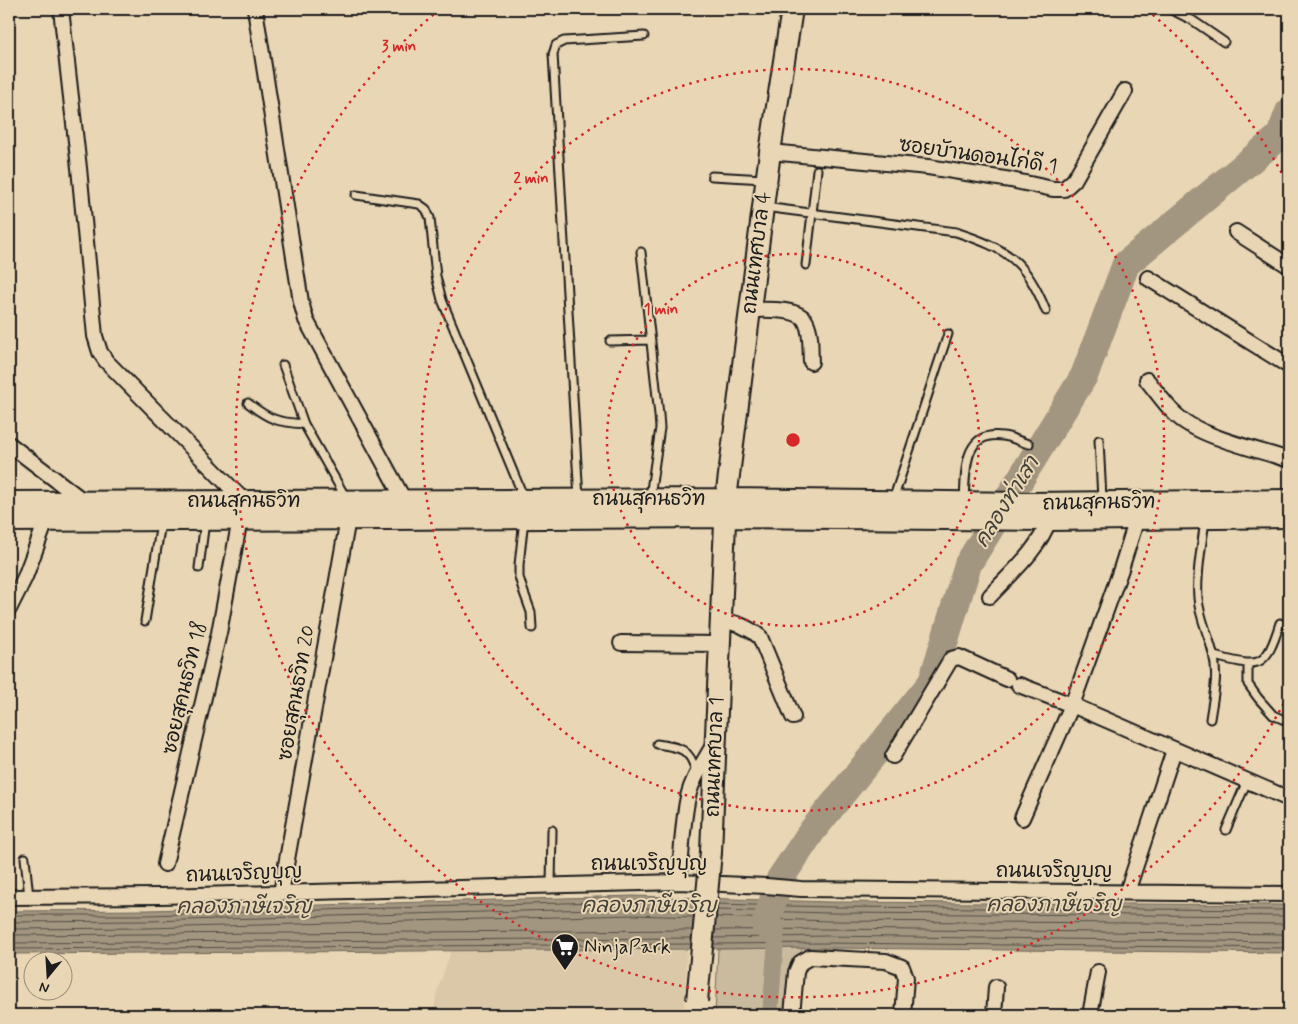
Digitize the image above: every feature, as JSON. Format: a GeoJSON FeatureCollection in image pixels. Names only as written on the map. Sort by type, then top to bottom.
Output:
{"type":"FeatureCollection","features":[{"type":"Feature","properties":{"kind":"main road","name":"ถนนเทศบาล 4"},"geometry":{"type":"LineString","coordinates":[[726,508],[770,152],[792,9]]}},
{"type":"Feature","properties":{"kind":"main road","name":"ถนนสุคนธวิท"},"geometry":{"type":"LineString","coordinates":[[348,510],[404,500],[524,509],[579,499],[649,508]]}},
{"type":"Feature","properties":{"kind":"main road","name":"ถนนสุคนธวิท"},"geometry":{"type":"LineString","coordinates":[[1206,510],[1289,500]]}},
{"type":"Feature","properties":{"kind":"main road","name":"ถนนสุคนธวิท"},"geometry":{"type":"LineString","coordinates":[[9,502],[84,501],[242,510],[885,507],[1029,511],[1102,502],[1134,511]]}},
{"type":"Feature","properties":{"kind":"main road","name":"ถนนเทศบาล 1"},"geometry":{"type":"LineString","coordinates":[[697,1008],[711,852],[726,508]]}},
{"type":"Feature","properties":{"kind":"main road","name":"ถนนสุคนธวิท"},"geometry":{"type":"LineString","coordinates":[[9,521],[205,520],[242,510]]}},
{"type":"Feature","properties":{"kind":"main road","name":"ถนนสุคนธวิท"},"geometry":{"type":"LineString","coordinates":[[1029,511],[1049,520],[1134,511],[1206,510],[1289,517]]}},
{"type":"Feature","properties":{"kind":"street"},"geometry":{"type":"LineString","coordinates":[[61,9],[96,336],[100,352],[106,361],[242,510]]}},
{"type":"Feature","properties":{"kind":"street"},"geometry":{"type":"LineString","coordinates":[[254,9],[301,302],[306,320],[404,500]]}},
{"type":"Feature","properties":{"kind":"street","name":"ซอยบัานดอนไก่ดี 1"},"geometry":{"type":"LineString","coordinates":[[770,152],[928,167],[1012,180],[1052,189],[1064,189],[1074,180],[1125,91]]}},
{"type":"Feature","properties":{"kind":"street"},"geometry":{"type":"LineString","coordinates":[[1236,232],[1289,266]]}},
{"type":"Feature","properties":{"kind":"street"},"geometry":{"type":"LineString","coordinates":[[1148,278],[1289,366]]}},
{"type":"Feature","properties":{"kind":"street"},"geometry":{"type":"LineString","coordinates":[[750,310],[779,310],[797,314],[805,320],[808,328],[811,362]]}},
{"type":"Feature","properties":{"kind":"street"},"geometry":{"type":"LineString","coordinates":[[1148,380],[1175,414],[1187,424],[1206,433],[1289,460]]}},
{"type":"Feature","properties":{"kind":"street"},"geometry":{"type":"LineString","coordinates":[[9,444],[84,501],[102,520]]}},
{"type":"Feature","properties":{"kind":"street","name":"ซอยสุคนธวิท 18"},"geometry":{"type":"LineString","coordinates":[[164,864],[219,634],[242,510]]}},
{"type":"Feature","properties":{"kind":"street","name":"ซอยสุคนธวิท 20"},"geometry":{"type":"LineString","coordinates":[[281,893],[348,510]]}},
{"type":"Feature","properties":{"kind":"street"},"geometry":{"type":"LineString","coordinates":[[1022,818],[1072,705],[1132,535],[1134,511]]}},
{"type":"Feature","properties":{"kind":"street"},"geometry":{"type":"LineString","coordinates":[[990,596],[1034,549],[1044,534],[1049,520]]}},
{"type":"Feature","properties":{"kind":"street"},"geometry":{"type":"LineString","coordinates":[[9,609],[25,578],[46,521]]}},
{"type":"Feature","properties":{"kind":"street"},"geometry":{"type":"LineString","coordinates":[[721,620],[738,623],[750,629],[760,638],[793,717]]}},
{"type":"Feature","properties":{"kind":"street"},"geometry":{"type":"LineString","coordinates":[[621,643],[720,644]]}},
{"type":"Feature","properties":{"kind":"street"},"geometry":{"type":"LineString","coordinates":[[893,756],[952,659],[959,657],[1013,682],[1072,705],[1289,799]]}},
{"type":"Feature","properties":{"kind":"street"},"geometry":{"type":"LineString","coordinates":[[679,882],[686,805],[696,774],[716,742]]}},
{"type":"Feature","properties":{"kind":"street"},"geometry":{"type":"LineString","coordinates":[[1127,892],[1174,750]]}},
{"type":"Feature","properties":{"kind":"street","name":"ถนนเจริญบุญ"},"geometry":{"type":"LineString","coordinates":[[9,897],[171,896],[679,882],[788,888],[1289,894]]}},
{"type":"Feature","properties":{"kind":"street"},"geometry":{"type":"LineString","coordinates":[[792,1015],[796,972],[800,963],[810,957],[886,961],[902,967],[906,978],[902,1015]]}},
{"type":"Feature","properties":{"kind":"street"},"geometry":{"type":"LineString","coordinates":[[1090,1015],[1098,972]]}},
{"type":"Feature","properties":{"kind":"street"},"geometry":{"type":"LineString","coordinates":[[994,1015],[996,987]]}},
{"type":"Feature","properties":{"kind":"lane"},"geometry":{"type":"LineString","coordinates":[[1170,9],[1192,20],[1224,42]]}},
{"type":"Feature","properties":{"kind":"lane"},"geometry":{"type":"LineString","coordinates":[[579,499],[553,54],[556,45],[564,41],[644,36]]}},
{"type":"Feature","properties":{"kind":"lane"},"geometry":{"type":"LineString","coordinates":[[806,265],[816,170]]}},
{"type":"Feature","properties":{"kind":"lane"},"geometry":{"type":"LineString","coordinates":[[712,176],[767,180]]}},
{"type":"Feature","properties":{"kind":"lane"},"geometry":{"type":"LineString","coordinates":[[356,195],[419,204],[426,209],[430,218],[436,276],[442,300],[524,509],[519,565],[522,590],[531,612],[532,628]]}},
{"type":"Feature","properties":{"kind":"lane"},"geometry":{"type":"LineString","coordinates":[[763,207],[956,232],[986,242],[1008,254],[1027,272],[1037,288],[1046,311]]}},
{"type":"Feature","properties":{"kind":"lane"},"geometry":{"type":"LineString","coordinates":[[640,252],[660,428],[649,508]]}},
{"type":"Feature","properties":{"kind":"lane"},"geometry":{"type":"LineString","coordinates":[[885,507],[948,334]]}},
{"type":"Feature","properties":{"kind":"lane"},"geometry":{"type":"LineString","coordinates":[[610,341],[651,340]]}},
{"type":"Feature","properties":{"kind":"lane"},"geometry":{"type":"LineString","coordinates":[[283,366],[304,424],[348,510]]}},
{"type":"Feature","properties":{"kind":"lane"},"geometry":{"type":"LineString","coordinates":[[248,403],[263,415],[275,421],[304,424]]}},
{"type":"Feature","properties":{"kind":"lane"},"geometry":{"type":"LineString","coordinates":[[975,508],[967,458],[973,444],[988,436],[1004,436],[1029,444]]}},
{"type":"Feature","properties":{"kind":"lane"},"geometry":{"type":"LineString","coordinates":[[1099,440],[1102,502]]}},
{"type":"Feature","properties":{"kind":"lane"},"geometry":{"type":"LineString","coordinates":[[1206,510],[1198,598],[1203,623],[1214,656],[1216,671],[1210,719]]}},
{"type":"Feature","properties":{"kind":"lane"},"geometry":{"type":"LineString","coordinates":[[145,621],[161,520]]}},
{"type":"Feature","properties":{"kind":"lane"},"geometry":{"type":"LineString","coordinates":[[199,568],[205,520]]}},
{"type":"Feature","properties":{"kind":"lane"},"geometry":{"type":"LineString","coordinates":[[1214,656],[1248,664],[1260,661],[1268,654],[1274,644],[1280,623]]}},
{"type":"Feature","properties":{"kind":"lane"},"geometry":{"type":"LineString","coordinates":[[1248,664],[1248,684],[1273,715],[1289,722]]}},
{"type":"Feature","properties":{"kind":"lane"},"geometry":{"type":"LineString","coordinates":[[657,744],[673,746],[686,753],[693,760],[696,774]]}},
{"type":"Feature","properties":{"kind":"lane"},"geometry":{"type":"LineString","coordinates":[[1226,830],[1247,781]]}},
{"type":"Feature","properties":{"kind":"lane"},"geometry":{"type":"LineString","coordinates":[[551,885],[552,830]]}},
{"type":"Feature","properties":{"kind":"lane"},"geometry":{"type":"LineString","coordinates":[[25,858],[28,897]]}},
{"type":"Feature","properties":{"kind":"shaded area"},"geometry":{"type":"Polygon","coordinates":[[[802,948],[794,1015],[715,1015],[718,949],[802,948]]]}},
{"type":"Feature","properties":{"kind":"shaded area","name":"NinjaPark"},"geometry":{"type":"Polygon","coordinates":[[[687,949],[684,1015],[433,1015],[437,992],[451,951],[687,949]]]}},
{"type":"Feature","properties":{"kind":"water","name":"คลองภาษีเจริญ"},"geometry":{"type":"Polygon","coordinates":[[[633,896],[830,902],[1289,905],[1289,953],[826,948],[72,954],[72,952],[22,952],[22,954],[9,954],[9,911],[148,910],[633,896]]]}},
{"type":"Feature","properties":{"kind":"waterway","name":"คลองท่าเสา"},"geometry":{"type":"LineString","coordinates":[[765,925],[780,879],[812,831],[932,682],[968,564],[1084,376],[1126,264],[1280,136],[1289,112]]}},
{"type":"Feature","properties":{"kind":"waterway","name":"คลองท่าเสา"},"geometry":{"type":"LineString","coordinates":[[770,1015],[777,928]]}},
{"type":"Feature","properties":{"kind":"place","name":"NinjaPark"},"geometry":{"type":"Point","coordinates":[565,971]}}]}
